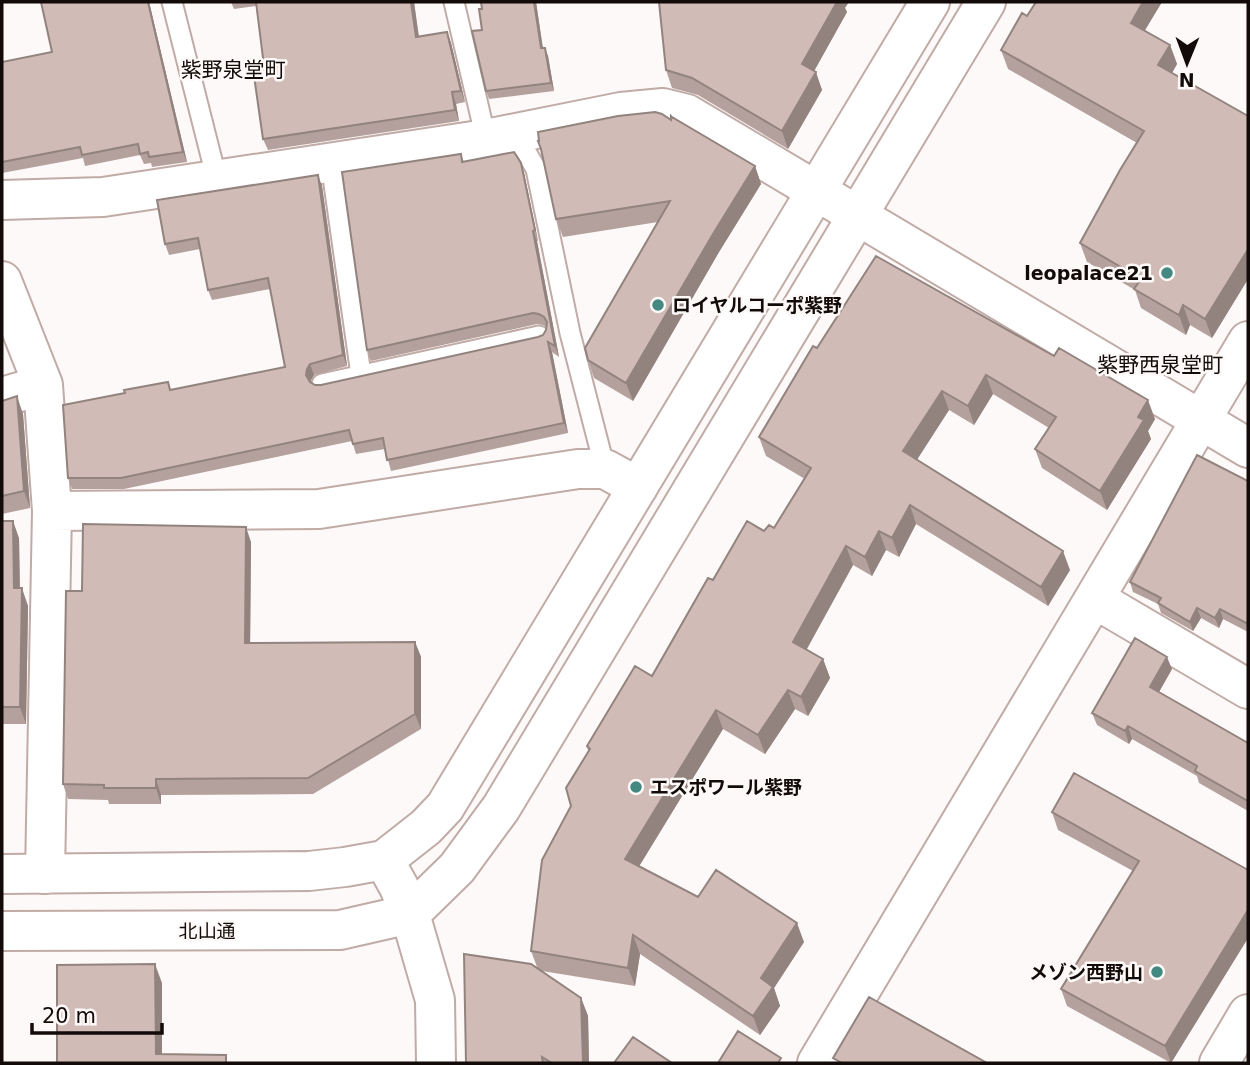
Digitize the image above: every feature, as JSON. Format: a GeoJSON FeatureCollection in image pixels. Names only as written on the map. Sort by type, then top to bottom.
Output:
{"type":"FeatureCollection","features":[{"type":"Feature","properties":{"kind":"street"},"geometry":{"type":"LineString","coordinates":[[2,874],[309,871],[384,860],[426,827],[445,807],[930,2]]}},
{"type":"Feature","properties":{"kind":"street"},"geometry":{"type":"LineString","coordinates":[[410,914],[457,868],[501,808],[986,2]]}},
{"type":"Feature","properties":{"kind":"street"},"geometry":{"type":"LineString","coordinates":[[2,200],[103,197],[500,136],[621,112],[663,108],[687,114],[1248,448]]}},
{"type":"Feature","properties":{"kind":"street"},"geometry":{"type":"LineString","coordinates":[[2,281],[43,385],[52,511],[45,874]]}},
{"type":"Feature","properties":{"kind":"street"},"geometry":{"type":"LineString","coordinates":[[817,1063],[1248,341]]}},
{"type":"Feature","properties":{"kind":"street"},"geometry":{"type":"LineString","coordinates":[[2,397],[43,385]]}},
{"type":"Feature","properties":{"kind":"street"},"geometry":{"type":"LineString","coordinates":[[52,511],[319,509],[578,469],[605,469],[638,486]]}},
{"type":"Feature","properties":{"kind":"street"},"geometry":{"type":"LineString","coordinates":[[1095,599],[1248,690]]}},
{"type":"Feature","properties":{"kind":"street"},"geometry":{"type":"LineString","coordinates":[[384,860],[410,914],[435,1000],[436,1063]]}},
{"type":"Feature","properties":{"kind":"street","name":"北山通"},"geometry":{"type":"LineString","coordinates":[[2,931],[341,930],[410,914]]}},
{"type":"Feature","properties":{"kind":"street"},"geometry":{"type":"LineString","coordinates":[[1226,1061],[1248,1014]]}},
{"type":"Feature","properties":{"kind":"lane"},"geometry":{"type":"LineString","coordinates":[[173,2],[217,180]]}},
{"type":"Feature","properties":{"kind":"lane"},"geometry":{"type":"LineString","coordinates":[[454,2],[500,136],[536,169],[570,332],[605,469]]}},
{"type":"Feature","properties":{"kind":"lane"},"geometry":{"type":"LineString","coordinates":[[331,163],[361,375]]}},
{"type":"Feature","properties":{"kind":"lane"},"geometry":{"type":"LineString","coordinates":[[322,384],[539,336]]}},
{"type":"Feature","properties":{"kind":"building"},"geometry":{"type":"Polygon","coordinates":[[[41,2],[148,2],[183,152],[149,157],[148,152],[140,154],[138,144],[82,155],[80,147],[2,162],[2,62],[52,52],[41,2]]]}},
{"type":"Feature","properties":{"kind":"building"},"geometry":{"type":"Polygon","coordinates":[[[256,2],[411,2],[416,37],[447,32],[461,91],[452,92],[455,110],[263,139],[254,76],[265,74],[256,2]]]}},
{"type":"Feature","properties":{"kind":"building"},"geometry":{"type":"Polygon","coordinates":[[[481,2],[534,2],[541,48],[545,48],[551,83],[486,91],[472,31],[482,30],[479,9],[482,9],[481,2]]]}},
{"type":"Feature","properties":{"kind":"building"},"geometry":{"type":"Polygon","coordinates":[[[659,2],[837,2],[802,64],[816,72],[782,131],[692,78],[666,70],[659,2]]]}},
{"type":"Feature","properties":{"kind":"building"},"geometry":{"type":"Polygon","coordinates":[[[1036,2],[1143,2],[1131,23],[1170,45],[1158,65],[1248,116],[1248,252],[1205,319],[1183,305],[1179,315],[1134,289],[1141,279],[1080,243],[1144,131],[1001,50],[1022,13],[1027,16],[1036,2]]]}},
{"type":"Feature","properties":{"kind":"building"},"geometry":{"type":"Polygon","coordinates":[[[655,112],[671,120],[671,116],[755,166],[626,383],[588,360],[585,348],[670,201],[556,219],[538,132],[618,116],[655,112]]]}},
{"type":"Feature","properties":{"kind":"building"},"geometry":{"type":"Polygon","coordinates":[[[514,152],[521,163],[535,230],[533,231],[555,346],[548,342],[564,423],[387,460],[383,438],[353,444],[349,430],[121,478],[68,478],[63,405],[168,382],[170,390],[285,367],[268,278],[208,290],[198,238],[165,244],[157,200],[318,175],[343,355],[310,364],[306,375],[310,382],[321,385],[543,335],[547,322],[544,317],[533,313],[367,350],[342,172],[461,154],[462,162],[514,152]]]}},
{"type":"Feature","properties":{"kind":"building"},"geometry":{"type":"Polygon","coordinates":[[[876,256],[1054,356],[1059,348],[1148,400],[1138,417],[1144,420],[1100,491],[1035,449],[1056,417],[986,375],[968,406],[942,391],[903,451],[1063,551],[1041,587],[910,505],[892,538],[879,531],[865,557],[846,546],[793,642],[823,659],[801,697],[788,690],[758,735],[716,710],[625,859],[698,897],[716,870],[797,923],[761,978],[773,987],[753,1016],[633,935],[628,968],[531,951],[542,860],[571,806],[566,788],[590,749],[587,746],[635,666],[652,676],[708,578],[713,580],[747,521],[764,531],[769,525],[774,528],[811,468],[759,437],[813,346],[817,348],[876,256]]]}},
{"type":"Feature","properties":{"kind":"building"},"geometry":{"type":"Polygon","coordinates":[[[17,396],[24,491],[2,496],[2,401],[17,396]]]}},
{"type":"Feature","properties":{"kind":"building"},"geometry":{"type":"Polygon","coordinates":[[[1197,455],[1248,481],[1248,624],[1220,609],[1215,618],[1197,608],[1190,622],[1158,603],[1161,598],[1130,582],[1197,455]]]}},
{"type":"Feature","properties":{"kind":"building"},"geometry":{"type":"Polygon","coordinates":[[[2,521],[13,521],[14,588],[22,588],[20,707],[2,707],[2,521]]]}},
{"type":"Feature","properties":{"kind":"building"},"geometry":{"type":"Polygon","coordinates":[[[83,524],[246,527],[245,643],[415,642],[415,714],[308,778],[156,779],[156,788],[104,788],[104,785],[63,784],[66,591],[82,591],[83,524]]]}},
{"type":"Feature","properties":{"kind":"building"},"geometry":{"type":"Polygon","coordinates":[[[1135,638],[1167,657],[1150,687],[1248,743],[1248,801],[1195,771],[1197,766],[1128,726],[1125,731],[1092,713],[1135,638]]]}},
{"type":"Feature","properties":{"kind":"building","name":"メゾン西野山"},"geometry":{"type":"Polygon","coordinates":[[[1074,773],[1248,870],[1248,910],[1165,1046],[1061,989],[1139,861],[1052,812],[1074,773]]]}},
{"type":"Feature","properties":{"kind":"building"},"geometry":{"type":"Polygon","coordinates":[[[464,954],[531,964],[581,998],[583,1063],[552,1063],[542,1057],[543,1063],[466,1063],[464,954]]]}},
{"type":"Feature","properties":{"kind":"building"},"geometry":{"type":"Polygon","coordinates":[[[155,964],[156,1054],[226,1055],[226,1063],[57,1063],[57,965],[155,964]]]}},
{"type":"Feature","properties":{"kind":"building"},"geometry":{"type":"Polygon","coordinates":[[[869,997],[987,1063],[842,1063],[833,1058],[869,997]]]}},
{"type":"Feature","properties":{"kind":"building"},"geometry":{"type":"Polygon","coordinates":[[[738,1031],[781,1058],[778,1063],[718,1063],[738,1031]]]}},
{"type":"Feature","properties":{"kind":"building"},"geometry":{"type":"Polygon","coordinates":[[[633,1037],[672,1063],[614,1063],[633,1037]]]}},
{"type":"Feature","properties":{"kind":"place","name":"leopalace21"},"geometry":{"type":"Point","coordinates":[1167,273]}},
{"type":"Feature","properties":{"kind":"place","name":"ロイヤルコーポ紫野"},"geometry":{"type":"Point","coordinates":[658,305]}},
{"type":"Feature","properties":{"kind":"place","name":"エスポワール紫野"},"geometry":{"type":"Point","coordinates":[636,787]}},
{"type":"Feature","properties":{"kind":"place","name":"メゾン西野山"},"geometry":{"type":"Point","coordinates":[1157,972]}},
{"type":"Feature","properties":{"kind":"district","name":"紫野泉堂町"},"geometry":{"type":"Point","coordinates":[233,70]}},
{"type":"Feature","properties":{"kind":"district","name":"紫野西泉堂町"},"geometry":{"type":"Point","coordinates":[1160,365]}}]}
